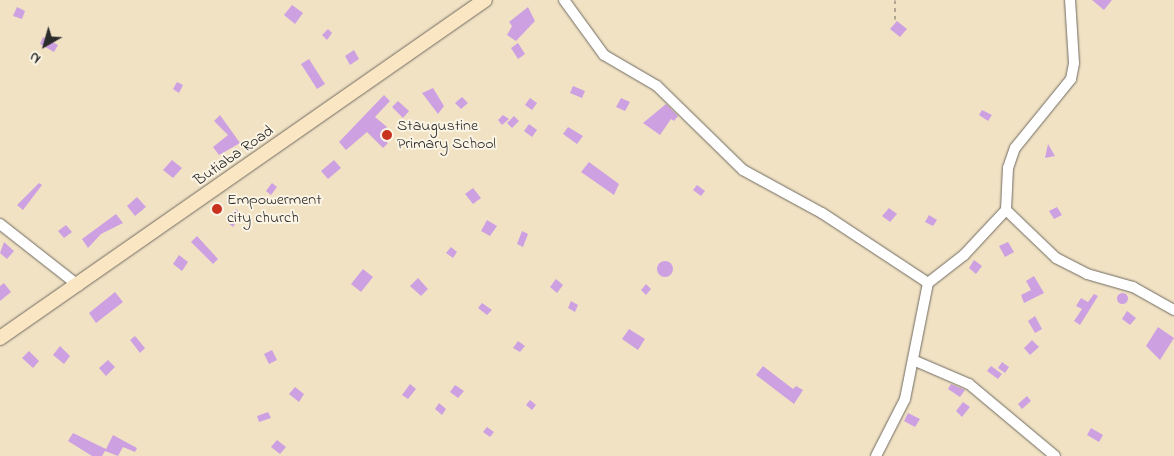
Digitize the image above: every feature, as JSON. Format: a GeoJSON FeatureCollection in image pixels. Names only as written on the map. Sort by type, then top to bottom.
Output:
{"type":"FeatureCollection","features":[{"type":"Feature","properties":{"kind":"main road","name":"Butiaba Road"},"geometry":{"type":"LineString","coordinates":[[0,338],[80,286],[485,0]]}},
{"type":"Feature","properties":{"kind":"street"},"geometry":{"type":"LineString","coordinates":[[564,0],[601,51],[657,86],[743,170],[822,213],[928,283]]}},
{"type":"Feature","properties":{"kind":"street"},"geometry":{"type":"LineString","coordinates":[[876,456],[895,424],[913,360],[928,283],[964,255],[1006,210],[1008,168],[1015,148],[1074,71],[1070,0]]}},
{"type":"Feature","properties":{"kind":"street"},"geometry":{"type":"LineString","coordinates":[[1006,210],[1056,258],[1087,274],[1133,286],[1174,310]]}},
{"type":"Feature","properties":{"kind":"street"},"geometry":{"type":"LineString","coordinates":[[0,224],[80,286]]}},
{"type":"Feature","properties":{"kind":"street"},"geometry":{"type":"LineString","coordinates":[[913,360],[969,384],[1055,456]]}},
{"type":"Feature","properties":{"kind":"path"},"geometry":{"type":"LineString","coordinates":[[895,0],[895,19]]}},
{"type":"Feature","properties":{"kind":"building"},"geometry":{"type":"Polygon","coordinates":[[[1092,0],[1112,0],[1104,10],[1092,0]]]}},
{"type":"Feature","properties":{"kind":"building"},"geometry":{"type":"Polygon","coordinates":[[[292,5],[303,13],[295,24],[284,15],[292,5]]]}},
{"type":"Feature","properties":{"kind":"building"},"geometry":{"type":"Polygon","coordinates":[[[17,7],[25,11],[22,19],[13,16],[17,7]]]}},
{"type":"Feature","properties":{"kind":"building"},"geometry":{"type":"Polygon","coordinates":[[[528,7],[535,21],[516,41],[507,35],[512,26],[509,22],[528,7]]]}},
{"type":"Feature","properties":{"kind":"building"},"geometry":{"type":"Polygon","coordinates":[[[897,21],[907,29],[900,37],[890,29],[897,21]]]}},
{"type":"Feature","properties":{"kind":"building"},"geometry":{"type":"Polygon","coordinates":[[[328,29],[332,33],[327,40],[322,35],[328,29]]]}},
{"type":"Feature","properties":{"kind":"building"},"geometry":{"type":"Polygon","coordinates":[[[43,37],[58,45],[54,52],[40,44],[43,37]]]}},
{"type":"Feature","properties":{"kind":"building"},"geometry":{"type":"Polygon","coordinates":[[[518,43],[525,54],[518,59],[511,48],[518,43]]]}},
{"type":"Feature","properties":{"kind":"building"},"geometry":{"type":"Polygon","coordinates":[[[354,50],[359,59],[350,65],[345,56],[354,50]]]}},
{"type":"Feature","properties":{"kind":"building"},"geometry":{"type":"Polygon","coordinates":[[[309,59],[325,84],[317,89],[301,64],[309,59]]]}},
{"type":"Feature","properties":{"kind":"building"},"geometry":{"type":"Polygon","coordinates":[[[177,82],[183,85],[179,93],[173,89],[177,82]]]}},
{"type":"Feature","properties":{"kind":"building"},"geometry":{"type":"Polygon","coordinates":[[[573,86],[585,91],[582,98],[570,93],[573,86]]]}},
{"type":"Feature","properties":{"kind":"building"},"geometry":{"type":"Polygon","coordinates":[[[433,88],[444,106],[438,114],[422,93],[433,88]]]}},
{"type":"Feature","properties":{"kind":"building"},"geometry":{"type":"Polygon","coordinates":[[[384,95],[390,101],[375,117],[387,127],[380,136],[388,143],[383,148],[367,132],[346,150],[339,142],[384,95]]]}},
{"type":"Feature","properties":{"kind":"building"},"geometry":{"type":"Polygon","coordinates":[[[462,97],[468,103],[461,109],[455,103],[462,97]]]}},
{"type":"Feature","properties":{"kind":"building"},"geometry":{"type":"Polygon","coordinates":[[[530,98],[537,103],[532,110],[525,105],[530,98]]]}},
{"type":"Feature","properties":{"kind":"building"},"geometry":{"type":"Polygon","coordinates":[[[621,98],[630,102],[625,111],[616,107],[621,98]]]}},
{"type":"Feature","properties":{"kind":"building"},"geometry":{"type":"Polygon","coordinates":[[[398,101],[409,111],[403,118],[392,107],[398,101]]]}},
{"type":"Feature","properties":{"kind":"building"},"geometry":{"type":"Polygon","coordinates":[[[666,104],[678,116],[674,121],[671,119],[660,135],[643,123],[666,104]]]}},
{"type":"Feature","properties":{"kind":"building"},"geometry":{"type":"Polygon","coordinates":[[[982,110],[992,115],[988,121],[979,115],[982,110]]]}},
{"type":"Feature","properties":{"kind":"building"},"geometry":{"type":"Polygon","coordinates":[[[220,115],[240,143],[219,155],[213,147],[228,135],[214,121],[220,115]]]}},
{"type":"Feature","properties":{"kind":"building"},"geometry":{"type":"Polygon","coordinates":[[[503,115],[509,119],[502,125],[498,120],[503,115]]]}},
{"type":"Feature","properties":{"kind":"building"},"geometry":{"type":"Polygon","coordinates":[[[514,116],[519,121],[512,128],[507,123],[514,116]]]}},
{"type":"Feature","properties":{"kind":"building"},"geometry":{"type":"Polygon","coordinates":[[[529,124],[537,130],[532,137],[524,131],[529,124]]]}},
{"type":"Feature","properties":{"kind":"building"},"geometry":{"type":"Polygon","coordinates":[[[568,127],[583,136],[577,144],[563,134],[568,127]]]}},
{"type":"Feature","properties":{"kind":"building"},"geometry":{"type":"Polygon","coordinates":[[[1048,144],[1055,156],[1045,158],[1048,144]]]}},
{"type":"Feature","properties":{"kind":"building"},"geometry":{"type":"Polygon","coordinates":[[[172,160],[182,168],[173,178],[163,170],[172,160]]]}},
{"type":"Feature","properties":{"kind":"building"},"geometry":{"type":"Polygon","coordinates":[[[334,160],[341,168],[328,179],[321,171],[334,160]]]}},
{"type":"Feature","properties":{"kind":"building"},"geometry":{"type":"Polygon","coordinates":[[[589,162],[619,184],[614,195],[581,172],[589,162]]]}},
{"type":"Feature","properties":{"kind":"building"},"geometry":{"type":"Polygon","coordinates":[[[39,183],[42,185],[23,210],[17,205],[39,183]]]}},
{"type":"Feature","properties":{"kind":"building"},"geometry":{"type":"Polygon","coordinates":[[[272,183],[277,187],[271,195],[266,191],[272,183]]]}},
{"type":"Feature","properties":{"kind":"building"},"geometry":{"type":"Polygon","coordinates":[[[697,185],[705,191],[701,196],[693,190],[697,185]]]}},
{"type":"Feature","properties":{"kind":"building"},"geometry":{"type":"Polygon","coordinates":[[[473,188],[481,198],[473,204],[465,194],[473,188]]]}},
{"type":"Feature","properties":{"kind":"building"},"geometry":{"type":"Polygon","coordinates":[[[137,197],[146,207],[135,216],[127,206],[137,197]]]}},
{"type":"Feature","properties":{"kind":"building"},"geometry":{"type":"Polygon","coordinates":[[[1057,207],[1062,215],[1054,219],[1049,211],[1057,207]]]}},
{"type":"Feature","properties":{"kind":"building"},"geometry":{"type":"Polygon","coordinates":[[[889,208],[897,214],[890,222],[882,216],[889,208]]]}},
{"type":"Feature","properties":{"kind":"building"},"geometry":{"type":"Polygon","coordinates":[[[236,209],[241,214],[233,227],[226,221],[236,209]]]}},
{"type":"Feature","properties":{"kind":"building"},"geometry":{"type":"Polygon","coordinates":[[[116,214],[123,223],[101,234],[88,248],[82,239],[116,214]]]}},
{"type":"Feature","properties":{"kind":"building"},"geometry":{"type":"Polygon","coordinates":[[[929,215],[937,220],[933,226],[925,222],[929,215]]]}},
{"type":"Feature","properties":{"kind":"building"},"geometry":{"type":"Polygon","coordinates":[[[487,220],[497,226],[490,236],[481,231],[487,220]]]}},
{"type":"Feature","properties":{"kind":"building"},"geometry":{"type":"Polygon","coordinates":[[[66,225],[72,232],[64,238],[58,231],[66,225]]]}},
{"type":"Feature","properties":{"kind":"building"},"geometry":{"type":"Polygon","coordinates":[[[522,231],[528,234],[523,247],[517,244],[522,231]]]}},
{"type":"Feature","properties":{"kind":"building"},"geometry":{"type":"Polygon","coordinates":[[[197,236],[218,259],[213,264],[191,242],[197,236]]]}},
{"type":"Feature","properties":{"kind":"building"},"geometry":{"type":"Polygon","coordinates":[[[4,242],[14,251],[7,259],[0,253],[4,242]]]}},
{"type":"Feature","properties":{"kind":"building"},"geometry":{"type":"Polygon","coordinates":[[[1008,242],[1014,252],[1005,257],[999,246],[1008,242]]]}},
{"type":"Feature","properties":{"kind":"building"},"geometry":{"type":"Polygon","coordinates":[[[451,247],[457,252],[453,258],[446,253],[451,247]]]}},
{"type":"Feature","properties":{"kind":"building"},"geometry":{"type":"Polygon","coordinates":[[[179,255],[188,262],[182,271],[173,264],[179,255]]]}},
{"type":"Feature","properties":{"kind":"building"},"geometry":{"type":"Polygon","coordinates":[[[974,260],[982,266],[976,274],[969,268],[974,260]]]}},
{"type":"Feature","properties":{"kind":"building"},"geometry":{"type":"Polygon","coordinates":[[[665,261],[671,263],[673,269],[671,275],[665,277],[659,275],[657,269],[659,263],[665,261]]]}},
{"type":"Feature","properties":{"kind":"building"},"geometry":{"type":"Polygon","coordinates":[[[363,269],[373,277],[361,292],[351,284],[363,269]]]}},
{"type":"Feature","properties":{"kind":"building"},"geometry":{"type":"Polygon","coordinates":[[[1034,276],[1044,293],[1024,303],[1021,295],[1031,290],[1026,281],[1034,276]]]}},
{"type":"Feature","properties":{"kind":"building"},"geometry":{"type":"Polygon","coordinates":[[[418,278],[428,289],[421,296],[410,286],[418,278]]]}},
{"type":"Feature","properties":{"kind":"building"},"geometry":{"type":"Polygon","coordinates":[[[556,279],[563,285],[557,293],[550,287],[556,279]]]}},
{"type":"Feature","properties":{"kind":"building"},"geometry":{"type":"Polygon","coordinates":[[[4,283],[11,292],[0,301],[0,286],[4,283]]]}},
{"type":"Feature","properties":{"kind":"building"},"geometry":{"type":"Polygon","coordinates":[[[646,284],[651,289],[646,295],[641,290],[646,284]]]}},
{"type":"Feature","properties":{"kind":"building"},"geometry":{"type":"Polygon","coordinates":[[[115,292],[123,302],[96,323],[89,313],[115,292]]]}},
{"type":"Feature","properties":{"kind":"building"},"geometry":{"type":"Polygon","coordinates":[[[1122,292],[1128,298],[1122,304],[1116,298],[1122,292]]]}},
{"type":"Feature","properties":{"kind":"building"},"geometry":{"type":"Polygon","coordinates":[[[1094,294],[1098,296],[1080,325],[1074,321],[1082,309],[1076,306],[1081,298],[1088,302],[1094,294]]]}},
{"type":"Feature","properties":{"kind":"building"},"geometry":{"type":"Polygon","coordinates":[[[571,301],[578,305],[575,312],[568,308],[571,301]]]}},
{"type":"Feature","properties":{"kind":"building"},"geometry":{"type":"Polygon","coordinates":[[[482,303],[492,310],[487,315],[478,308],[482,303]]]}},
{"type":"Feature","properties":{"kind":"building"},"geometry":{"type":"Polygon","coordinates":[[[1127,311],[1136,318],[1130,325],[1122,319],[1127,311]]]}},
{"type":"Feature","properties":{"kind":"building"},"geometry":{"type":"Polygon","coordinates":[[[1035,316],[1042,329],[1035,333],[1028,321],[1035,316]]]}},
{"type":"Feature","properties":{"kind":"building"},"geometry":{"type":"Polygon","coordinates":[[[1158,327],[1174,338],[1160,360],[1146,346],[1158,327]]]}},
{"type":"Feature","properties":{"kind":"building"},"geometry":{"type":"Polygon","coordinates":[[[629,329],[645,339],[638,350],[622,339],[629,329]]]}},
{"type":"Feature","properties":{"kind":"building"},"geometry":{"type":"Polygon","coordinates":[[[135,336],[145,348],[140,353],[130,340],[135,336]]]}},
{"type":"Feature","properties":{"kind":"building"},"geometry":{"type":"Polygon","coordinates":[[[1032,340],[1039,347],[1030,355],[1024,348],[1032,340]]]}},
{"type":"Feature","properties":{"kind":"building"},"geometry":{"type":"Polygon","coordinates":[[[518,341],[525,346],[520,352],[513,348],[518,341]]]}},
{"type":"Feature","properties":{"kind":"building"},"geometry":{"type":"Polygon","coordinates":[[[60,346],[70,356],[64,364],[53,355],[60,346]]]}},
{"type":"Feature","properties":{"kind":"building"},"geometry":{"type":"Polygon","coordinates":[[[272,350],[277,360],[269,364],[264,354],[272,350]]]}},
{"type":"Feature","properties":{"kind":"building"},"geometry":{"type":"Polygon","coordinates":[[[29,351],[39,361],[33,368],[22,358],[29,351]]]}},
{"type":"Feature","properties":{"kind":"building"},"geometry":{"type":"Polygon","coordinates":[[[108,360],[115,367],[106,376],[99,368],[108,360]]]}},
{"type":"Feature","properties":{"kind":"building"},"geometry":{"type":"Polygon","coordinates":[[[1002,362],[1009,367],[1005,373],[998,368],[1002,362]]]}},
{"type":"Feature","properties":{"kind":"building"},"geometry":{"type":"Polygon","coordinates":[[[763,366],[793,389],[796,386],[803,390],[794,404],[756,375],[763,366]]]}},
{"type":"Feature","properties":{"kind":"building"},"geometry":{"type":"Polygon","coordinates":[[[991,366],[1002,374],[998,379],[987,371],[991,366]]]}},
{"type":"Feature","properties":{"kind":"building"},"geometry":{"type":"Polygon","coordinates":[[[410,384],[416,389],[408,399],[402,395],[410,384]]]}},
{"type":"Feature","properties":{"kind":"building"},"geometry":{"type":"Polygon","coordinates":[[[951,384],[965,390],[960,397],[948,389],[951,384]]]}},
{"type":"Feature","properties":{"kind":"building"},"geometry":{"type":"Polygon","coordinates":[[[455,385],[464,391],[458,398],[450,392],[455,385]]]}},
{"type":"Feature","properties":{"kind":"building"},"geometry":{"type":"Polygon","coordinates":[[[295,387],[304,394],[299,402],[289,394],[295,387]]]}},
{"type":"Feature","properties":{"kind":"building"},"geometry":{"type":"Polygon","coordinates":[[[1027,396],[1031,401],[1022,409],[1018,404],[1027,396]]]}},
{"type":"Feature","properties":{"kind":"building"},"geometry":{"type":"Polygon","coordinates":[[[530,400],[536,405],[532,410],[526,405],[530,400]]]}},
{"type":"Feature","properties":{"kind":"building"},"geometry":{"type":"Polygon","coordinates":[[[963,402],[970,407],[962,417],[956,411],[963,402]]]}},
{"type":"Feature","properties":{"kind":"building"},"geometry":{"type":"Polygon","coordinates":[[[439,403],[446,409],[442,415],[435,409],[439,403]]]}},
{"type":"Feature","properties":{"kind":"building"},"geometry":{"type":"Polygon","coordinates":[[[268,412],[271,418],[259,422],[257,416],[268,412]]]}},
{"type":"Feature","properties":{"kind":"building"},"geometry":{"type":"Polygon","coordinates":[[[908,413],[920,419],[915,427],[904,421],[908,413]]]}},
{"type":"Feature","properties":{"kind":"building"},"geometry":{"type":"Polygon","coordinates":[[[487,427],[494,432],[490,437],[483,432],[487,427]]]}},
{"type":"Feature","properties":{"kind":"building"},"geometry":{"type":"Polygon","coordinates":[[[1091,428],[1103,435],[1099,442],[1087,435],[1091,428]]]}},
{"type":"Feature","properties":{"kind":"building"},"geometry":{"type":"Polygon","coordinates":[[[73,433],[106,449],[113,435],[137,448],[135,452],[123,447],[118,456],[105,451],[102,456],[92,456],[68,441],[73,433]]]}},
{"type":"Feature","properties":{"kind":"building"},"geometry":{"type":"Polygon","coordinates":[[[277,440],[286,447],[280,454],[271,447],[277,440]]]}},
{"type":"Feature","properties":{"kind":"place","name":"Staugustine Primary School"},"geometry":{"type":"Point","coordinates":[387,135]}},
{"type":"Feature","properties":{"kind":"place","name":"Empowerment city church"},"geometry":{"type":"Point","coordinates":[217,209]}}]}
